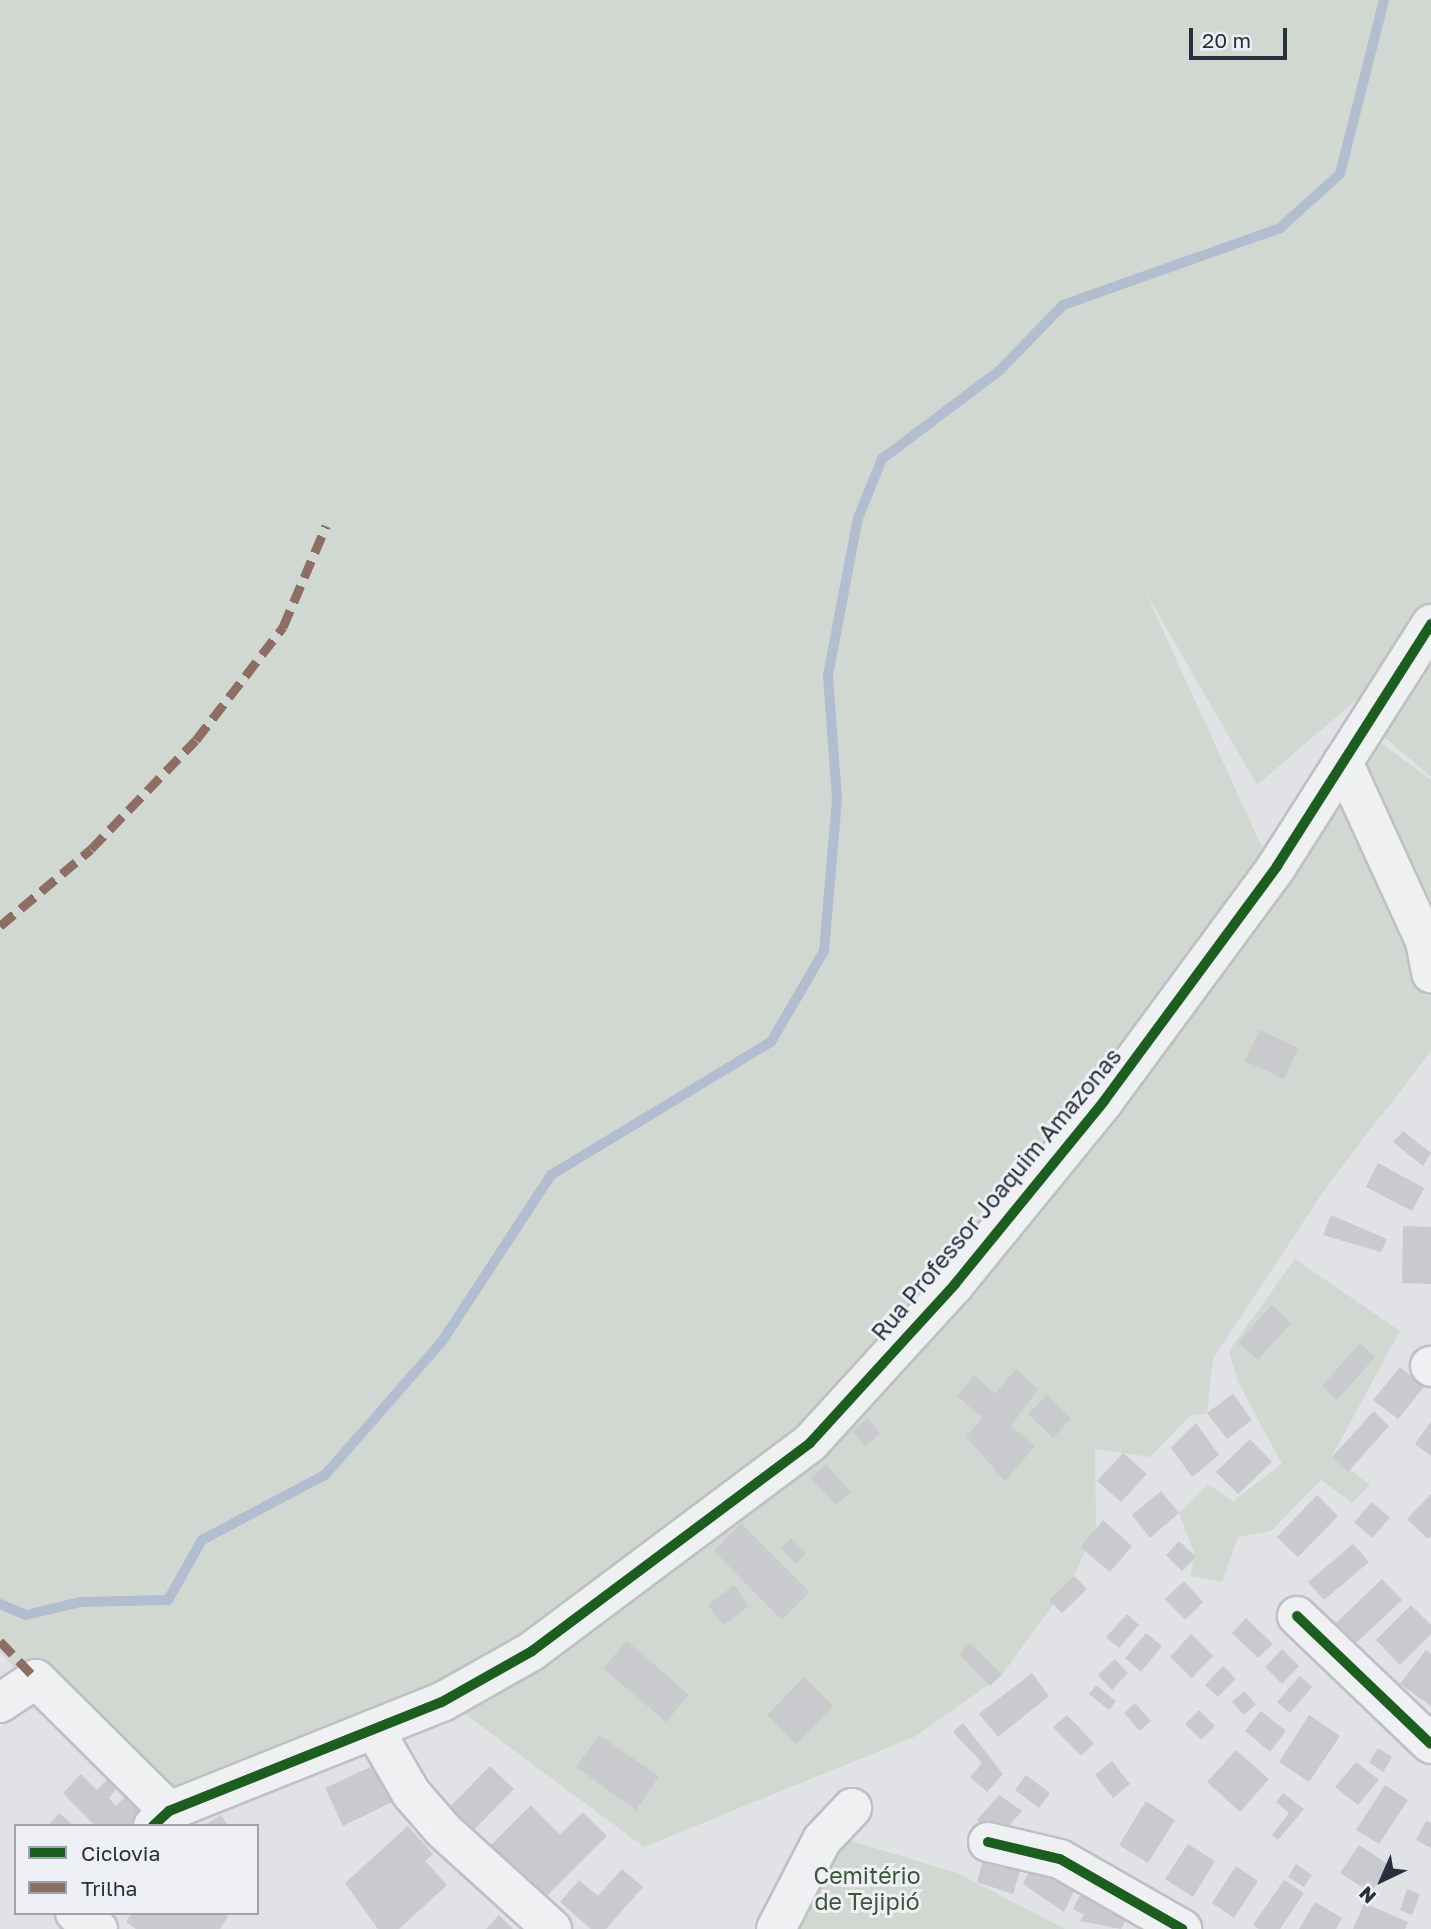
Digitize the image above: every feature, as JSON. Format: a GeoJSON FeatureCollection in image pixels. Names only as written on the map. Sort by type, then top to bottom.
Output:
{"type":"FeatureCollection","features":[{"type":"Feature","properties":{"kind":"street","name":"Rua Professor Joaquim Amazonas"},"geometry":{"type":"LineString","coordinates":[[161,1818],[442,1702],[532,1651],[810,1443],[955,1283],[1104,1101],[1277,866],[1431,624]]}},
{"type":"Feature","properties":{"kind":"street"},"geometry":{"type":"LineString","coordinates":[[1343,762],[1425,941],[1431,973]]}},
{"type":"Feature","properties":{"kind":"street"},"geometry":{"type":"LineString","coordinates":[[1297,1616],[1431,1744]]}},
{"type":"Feature","properties":{"kind":"street"},"geometry":{"type":"LineString","coordinates":[[0,1703],[36,1679],[161,1818]]}},
{"type":"Feature","properties":{"kind":"street"},"geometry":{"type":"LineString","coordinates":[[374,1729],[411,1793],[443,1830],[552,1929]]}},
{"type":"Feature","properties":{"kind":"street"},"geometry":{"type":"LineString","coordinates":[[776,1929],[822,1840],[852,1808]]}},
{"type":"Feature","properties":{"kind":"street"},"geometry":{"type":"LineString","coordinates":[[988,1842],[1060,1859],[1182,1929]]}},
{"type":"Feature","properties":{"kind":"street"},"geometry":{"type":"LineString","coordinates":[[56,1929],[72,1915]]}},
{"type":"Feature","properties":{"kind":"street"},"geometry":{"type":"LineString","coordinates":[[77,1915],[98,1929]]}},
{"type":"Feature","properties":{"kind":"green space"},"geometry":{"type":"Polygon","coordinates":[[[0,0],[1431,0],[1431,777],[1380,733],[1361,696],[1257,785],[1145,591],[1276,878],[1376,739],[1431,780],[1431,1051],[1327,1186],[1213,1359],[1207,1413],[1190,1416],[1150,1457],[1095,1449],[1096,1527],[1074,1576],[1002,1675],[916,1736],[644,1847],[441,1696],[151,1811],[0,1652],[0,0]]]}},
{"type":"Feature","properties":{"kind":"green space"},"geometry":{"type":"Polygon","coordinates":[[[1295,1259],[1400,1331],[1332,1456],[1370,1485],[1352,1503],[1321,1480],[1271,1531],[1238,1537],[1222,1582],[1190,1576],[1195,1555],[1179,1513],[1208,1484],[1233,1501],[1282,1464],[1238,1382],[1229,1351],[1295,1259]]]}},
{"type":"Feature","properties":{"kind":"green space","name":"Cemitério de Tejipió"},"geometry":{"type":"Polygon","coordinates":[[[845,1839],[957,1873],[1065,1929],[795,1929],[845,1839]]]}},
{"type":"Feature","properties":{"kind":"building"},"geometry":{"type":"Polygon","coordinates":[[[1260,1030],[1298,1048],[1284,1079],[1245,1061],[1260,1030]]]}},
{"type":"Feature","properties":{"kind":"building"},"geometry":{"type":"Polygon","coordinates":[[[1403,1131],[1431,1153],[1423,1166],[1393,1142],[1403,1131]]]}},
{"type":"Feature","properties":{"kind":"building"},"geometry":{"type":"Polygon","coordinates":[[[1378,1163],[1424,1188],[1412,1211],[1366,1187],[1378,1163]]]}},
{"type":"Feature","properties":{"kind":"building"},"geometry":{"type":"Polygon","coordinates":[[[1331,1215],[1387,1239],[1381,1252],[1323,1235],[1331,1215]]]}},
{"type":"Feature","properties":{"kind":"building"},"geometry":{"type":"Polygon","coordinates":[[[1403,1226],[1431,1227],[1431,1284],[1402,1283],[1403,1226]]]}},
{"type":"Feature","properties":{"kind":"building"},"geometry":{"type":"Polygon","coordinates":[[[1272,1305],[1291,1323],[1258,1360],[1238,1342],[1272,1305]]]}},
{"type":"Feature","properties":{"kind":"building"},"geometry":{"type":"Polygon","coordinates":[[[1360,1343],[1375,1357],[1337,1400],[1322,1386],[1360,1343]]]}},
{"type":"Feature","properties":{"kind":"building"},"geometry":{"type":"Polygon","coordinates":[[[1400,1367],[1424,1387],[1398,1419],[1373,1400],[1400,1367]]]}},
{"type":"Feature","properties":{"kind":"building"},"geometry":{"type":"Polygon","coordinates":[[[1016,1369],[1038,1389],[1011,1426],[1035,1446],[1005,1481],[966,1437],[983,1418],[957,1396],[974,1375],[995,1394],[1016,1369]]]}},
{"type":"Feature","properties":{"kind":"building"},"geometry":{"type":"Polygon","coordinates":[[[1233,1394],[1252,1420],[1227,1439],[1207,1413],[1233,1394]]]}},
{"type":"Feature","properties":{"kind":"building"},"geometry":{"type":"Polygon","coordinates":[[[1047,1395],[1071,1419],[1053,1438],[1028,1414],[1047,1395]]]}},
{"type":"Feature","properties":{"kind":"building"},"geometry":{"type":"Polygon","coordinates":[[[1374,1411],[1389,1426],[1348,1472],[1332,1457],[1374,1411]]]}},
{"type":"Feature","properties":{"kind":"building"},"geometry":{"type":"Polygon","coordinates":[[[868,1418],[880,1434],[865,1446],[852,1431],[868,1418]]]}},
{"type":"Feature","properties":{"kind":"building"},"geometry":{"type":"Polygon","coordinates":[[[1431,1421],[1431,1456],[1415,1444],[1431,1421]]]}},
{"type":"Feature","properties":{"kind":"building"},"geometry":{"type":"Polygon","coordinates":[[[1196,1423],[1219,1455],[1192,1477],[1171,1448],[1196,1423]]]}},
{"type":"Feature","properties":{"kind":"building"},"geometry":{"type":"Polygon","coordinates":[[[1250,1439],[1272,1462],[1238,1494],[1216,1472],[1250,1439]]]}},
{"type":"Feature","properties":{"kind":"building"},"geometry":{"type":"Polygon","coordinates":[[[1123,1453],[1147,1474],[1121,1502],[1097,1481],[1123,1453]]]}},
{"type":"Feature","properties":{"kind":"building"},"geometry":{"type":"Polygon","coordinates":[[[826,1464],[851,1492],[836,1505],[811,1478],[826,1464]]]}},
{"type":"Feature","properties":{"kind":"building"},"geometry":{"type":"Polygon","coordinates":[[[1161,1491],[1179,1513],[1150,1538],[1132,1515],[1161,1491]]]}},
{"type":"Feature","properties":{"kind":"building"},"geometry":{"type":"Polygon","coordinates":[[[1431,1494],[1431,1536],[1428,1539],[1407,1519],[1431,1494]]]}},
{"type":"Feature","properties":{"kind":"building"},"geometry":{"type":"Polygon","coordinates":[[[1317,1495],[1338,1516],[1298,1557],[1277,1537],[1317,1495]]]}},
{"type":"Feature","properties":{"kind":"building"},"geometry":{"type":"Polygon","coordinates":[[[1372,1502],[1390,1518],[1372,1538],[1354,1522],[1372,1502]]]}},
{"type":"Feature","properties":{"kind":"building"},"geometry":{"type":"Polygon","coordinates":[[[1103,1520],[1132,1546],[1110,1572],[1080,1547],[1103,1520]]]}},
{"type":"Feature","properties":{"kind":"building"},"geometry":{"type":"Polygon","coordinates":[[[741,1523],[810,1592],[782,1620],[714,1551],[741,1523]]]}},
{"type":"Feature","properties":{"kind":"building"},"geometry":{"type":"Polygon","coordinates":[[[791,1538],[806,1553],[796,1564],[781,1549],[791,1538]]]}},
{"type":"Feature","properties":{"kind":"building"},"geometry":{"type":"Polygon","coordinates":[[[1179,1541],[1196,1557],[1182,1571],[1166,1555],[1179,1541]]]}},
{"type":"Feature","properties":{"kind":"building"},"geometry":{"type":"Polygon","coordinates":[[[1353,1544],[1369,1562],[1324,1600],[1308,1582],[1353,1544]]]}},
{"type":"Feature","properties":{"kind":"building"},"geometry":{"type":"Polygon","coordinates":[[[1074,1576],[1087,1589],[1062,1613],[1049,1600],[1074,1576]]]}},
{"type":"Feature","properties":{"kind":"building"},"geometry":{"type":"Polygon","coordinates":[[[1382,1579],[1402,1600],[1355,1644],[1335,1624],[1382,1579]]]}},
{"type":"Feature","properties":{"kind":"building"},"geometry":{"type":"Polygon","coordinates":[[[1184,1581],[1203,1602],[1185,1620],[1165,1599],[1184,1581]]]}},
{"type":"Feature","properties":{"kind":"building"},"geometry":{"type":"Polygon","coordinates":[[[734,1585],[749,1606],[724,1625],[708,1605],[734,1585]]]}},
{"type":"Feature","properties":{"kind":"building"},"geometry":{"type":"Polygon","coordinates":[[[1411,1605],[1431,1625],[1431,1634],[1400,1665],[1376,1640],[1411,1605]]]}},
{"type":"Feature","properties":{"kind":"building"},"geometry":{"type":"Polygon","coordinates":[[[1127,1614],[1139,1625],[1119,1648],[1106,1637],[1127,1614]]]}},
{"type":"Feature","properties":{"kind":"building"},"geometry":{"type":"Polygon","coordinates":[[[1246,1618],[1273,1644],[1258,1658],[1232,1633],[1246,1618]]]}},
{"type":"Feature","properties":{"kind":"building"},"geometry":{"type":"Polygon","coordinates":[[[1146,1633],[1162,1646],[1141,1672],[1125,1658],[1146,1633]]]}},
{"type":"Feature","properties":{"kind":"building"},"geometry":{"type":"Polygon","coordinates":[[[1191,1634],[1213,1656],[1192,1678],[1170,1657],[1191,1634]]]}},
{"type":"Feature","properties":{"kind":"building"},"geometry":{"type":"Polygon","coordinates":[[[627,1641],[689,1695],[666,1722],[603,1668],[627,1641]]]}},
{"type":"Feature","properties":{"kind":"building"},"geometry":{"type":"Polygon","coordinates":[[[970,1643],[1002,1675],[990,1686],[959,1654],[970,1643]]]}},
{"type":"Feature","properties":{"kind":"building"},"geometry":{"type":"Polygon","coordinates":[[[1282,1649],[1299,1666],[1282,1684],[1265,1667],[1282,1649]]]}},
{"type":"Feature","properties":{"kind":"building"},"geometry":{"type":"Polygon","coordinates":[[[1426,1650],[1431,1654],[1431,1706],[1400,1684],[1426,1650]]]}},
{"type":"Feature","properties":{"kind":"building"},"geometry":{"type":"Polygon","coordinates":[[[1115,1659],[1128,1673],[1112,1690],[1098,1675],[1115,1659]]]}},
{"type":"Feature","properties":{"kind":"building"},"geometry":{"type":"Polygon","coordinates":[[[1223,1666],[1236,1679],[1218,1697],[1205,1685],[1223,1666]]]}},
{"type":"Feature","properties":{"kind":"building"},"geometry":{"type":"Polygon","coordinates":[[[1032,1673],[1049,1696],[998,1737],[979,1714],[1032,1673]]]}},
{"type":"Feature","properties":{"kind":"building"},"geometry":{"type":"Polygon","coordinates":[[[1300,1676],[1312,1687],[1290,1713],[1277,1702],[1300,1676]]]}},
{"type":"Feature","properties":{"kind":"building"},"geometry":{"type":"Polygon","coordinates":[[[804,1677],[833,1706],[796,1744],[767,1715],[804,1677]]]}},
{"type":"Feature","properties":{"kind":"building"},"geometry":{"type":"Polygon","coordinates":[[[1096,1685],[1116,1701],[1109,1710],[1089,1694],[1096,1685]]]}},
{"type":"Feature","properties":{"kind":"building"},"geometry":{"type":"Polygon","coordinates":[[[1244,1691],[1256,1704],[1244,1715],[1232,1702],[1244,1691]]]}},
{"type":"Feature","properties":{"kind":"building"},"geometry":{"type":"Polygon","coordinates":[[[1135,1703],[1151,1721],[1140,1731],[1124,1713],[1135,1703]]]}},
{"type":"Feature","properties":{"kind":"building"},"geometry":{"type":"Polygon","coordinates":[[[1199,1710],[1215,1726],[1201,1740],[1185,1724],[1199,1710]]]}},
{"type":"Feature","properties":{"kind":"building"},"geometry":{"type":"Polygon","coordinates":[[[1261,1711],[1286,1731],[1270,1752],[1245,1731],[1261,1711]]]}},
{"type":"Feature","properties":{"kind":"building"},"geometry":{"type":"Polygon","coordinates":[[[1067,1715],[1094,1743],[1081,1756],[1053,1727],[1067,1715]]]}},
{"type":"Feature","properties":{"kind":"building"},"geometry":{"type":"Polygon","coordinates":[[[1309,1715],[1340,1736],[1309,1782],[1279,1762],[1309,1715]]]}},
{"type":"Feature","properties":{"kind":"building"},"geometry":{"type":"Polygon","coordinates":[[[963,1723],[1003,1774],[987,1792],[970,1777],[982,1763],[953,1732],[963,1723]]]}},
{"type":"Feature","properties":{"kind":"building"},"geometry":{"type":"Polygon","coordinates":[[[599,1735],[659,1776],[636,1810],[576,1767],[599,1735]]]}},
{"type":"Feature","properties":{"kind":"building"},"geometry":{"type":"Polygon","coordinates":[[[1378,1748],[1392,1757],[1383,1772],[1369,1762],[1378,1748]]]}},
{"type":"Feature","properties":{"kind":"building"},"geometry":{"type":"Polygon","coordinates":[[[1236,1750],[1269,1779],[1240,1812],[1207,1782],[1236,1750]]]}},
{"type":"Feature","properties":{"kind":"building"},"geometry":{"type":"Polygon","coordinates":[[[1112,1761],[1130,1784],[1113,1798],[1095,1775],[1112,1761]]]}},
{"type":"Feature","properties":{"kind":"building"},"geometry":{"type":"Polygon","coordinates":[[[381,1762],[398,1799],[343,1826],[325,1788],[381,1762]]]}},
{"type":"Feature","properties":{"kind":"building"},"geometry":{"type":"Polygon","coordinates":[[[1356,1762],[1379,1780],[1358,1805],[1335,1787],[1356,1762]]]}},
{"type":"Feature","properties":{"kind":"building"},"geometry":{"type":"Polygon","coordinates":[[[490,1766],[514,1789],[469,1835],[445,1812],[490,1766]]]}},
{"type":"Feature","properties":{"kind":"building"},"geometry":{"type":"Polygon","coordinates":[[[81,1774],[97,1790],[107,1780],[116,1789],[109,1798],[116,1806],[125,1797],[141,1813],[131,1824],[93,1824],[63,1793],[81,1774]]]}},
{"type":"Feature","properties":{"kind":"building"},"geometry":{"type":"Polygon","coordinates":[[[1026,1775],[1050,1793],[1039,1808],[1015,1790],[1026,1775]]]}},
{"type":"Feature","properties":{"kind":"building"},"geometry":{"type":"Polygon","coordinates":[[[1385,1785],[1408,1800],[1379,1844],[1356,1830],[1385,1785]]]}},
{"type":"Feature","properties":{"kind":"building"},"geometry":{"type":"Polygon","coordinates":[[[1283,1793],[1304,1809],[1278,1840],[1272,1835],[1289,1813],[1276,1802],[1283,1793]]]}},
{"type":"Feature","properties":{"kind":"building"},"geometry":{"type":"Polygon","coordinates":[[[999,1795],[1022,1811],[998,1838],[977,1820],[999,1795]]]}},
{"type":"Feature","properties":{"kind":"building"},"geometry":{"type":"Polygon","coordinates":[[[1146,1801],[1175,1820],[1148,1863],[1119,1845],[1146,1801]]]}},
{"type":"Feature","properties":{"kind":"building"},"geometry":{"type":"Polygon","coordinates":[[[531,1805],[560,1835],[583,1812],[607,1836],[544,1899],[491,1845],[531,1805]]]}},
{"type":"Feature","properties":{"kind":"building"},"geometry":{"type":"Polygon","coordinates":[[[59,1813],[72,1824],[50,1824],[59,1813]]]}},
{"type":"Feature","properties":{"kind":"building"},"geometry":{"type":"Polygon","coordinates":[[[221,1815],[227,1824],[206,1824],[221,1815]]]}},
{"type":"Feature","properties":{"kind":"building"},"geometry":{"type":"Polygon","coordinates":[[[1426,1821],[1431,1823],[1431,1848],[1416,1840],[1426,1821]]]}},
{"type":"Feature","properties":{"kind":"building"},"geometry":{"type":"Polygon","coordinates":[[[408,1826],[433,1854],[425,1861],[447,1885],[399,1929],[378,1929],[345,1883],[408,1826]]]}},
{"type":"Feature","properties":{"kind":"building"},"geometry":{"type":"Polygon","coordinates":[[[1188,1844],[1215,1861],[1193,1897],[1165,1879],[1188,1844]]]}},
{"type":"Feature","properties":{"kind":"building"},"geometry":{"type":"Polygon","coordinates":[[[1359,1845],[1389,1865],[1371,1893],[1340,1873],[1359,1845]]]}},
{"type":"Feature","properties":{"kind":"building"},"geometry":{"type":"Polygon","coordinates":[[[1037,1853],[1082,1874],[1064,1912],[1023,1884],[1037,1853]]]}},
{"type":"Feature","properties":{"kind":"building"},"geometry":{"type":"Polygon","coordinates":[[[984,1857],[1021,1868],[1013,1894],[977,1882],[984,1857]]]}},
{"type":"Feature","properties":{"kind":"building"},"geometry":{"type":"Polygon","coordinates":[[[1296,1864],[1312,1875],[1304,1887],[1288,1877],[1296,1864]]]}},
{"type":"Feature","properties":{"kind":"building"},"geometry":{"type":"Polygon","coordinates":[[[1236,1866],[1258,1881],[1234,1918],[1212,1903],[1236,1866]]]}},
{"type":"Feature","properties":{"kind":"building"},"geometry":{"type":"Polygon","coordinates":[[[622,1869],[643,1887],[606,1929],[591,1929],[560,1902],[579,1880],[598,1896],[622,1869]]]}},
{"type":"Feature","properties":{"kind":"building"},"geometry":{"type":"Polygon","coordinates":[[[1284,1880],[1304,1893],[1280,1929],[1259,1929],[1253,1925],[1284,1880]]]}},
{"type":"Feature","properties":{"kind":"building"},"geometry":{"type":"Polygon","coordinates":[[[1087,1882],[1133,1907],[1121,1929],[1080,1921],[1084,1915],[1073,1909],[1087,1882]]]}},
{"type":"Feature","properties":{"kind":"building"},"geometry":{"type":"Polygon","coordinates":[[[1407,1889],[1420,1894],[1412,1915],[1400,1910],[1407,1889]]]}},
{"type":"Feature","properties":{"kind":"building"},"geometry":{"type":"Polygon","coordinates":[[[1315,1902],[1342,1918],[1336,1929],[1299,1929],[1315,1902]]]}},
{"type":"Feature","properties":{"kind":"building"},"geometry":{"type":"Polygon","coordinates":[[[1364,1903],[1408,1922],[1405,1929],[1353,1929],[1364,1903]]]}},
{"type":"Feature","properties":{"kind":"building"},"geometry":{"type":"Polygon","coordinates":[[[131,1915],[228,1916],[220,1929],[136,1929],[126,1922],[131,1915]]]}},
{"type":"Feature","properties":{"kind":"building"},"geometry":{"type":"Polygon","coordinates":[[[499,1915],[513,1929],[486,1929],[499,1915]]]}},
{"type":"Feature","properties":{"kind":"waterway"},"geometry":{"type":"LineString","coordinates":[[0,1604],[26,1615],[80,1602],[168,1600],[202,1540],[325,1475],[443,1340],[551,1175],[771,1042],[824,951],[837,799],[828,675],[858,518],[882,459],[1000,370],[1063,305],[1280,228],[1340,174],[1384,0]]}},
{"type":"Feature","properties":{"kind":"marked path"},"geometry":{"type":"LineString","coordinates":[[0,926],[91,849],[196,740],[283,627],[326,526]]}},
{"type":"Feature","properties":{"kind":"marked path"},"geometry":{"type":"LineString","coordinates":[[0,1641],[36,1679]]}},
{"type":"Feature","properties":{"kind":"cycle path"},"geometry":{"type":"LineString","coordinates":[[155,1824],[169,1811],[442,1702],[532,1651],[810,1443],[955,1284],[1104,1101],[1277,866],[1431,624]]}},
{"type":"Feature","properties":{"kind":"cycle path"},"geometry":{"type":"LineString","coordinates":[[1297,1616],[1431,1744]]}},
{"type":"Feature","properties":{"kind":"cycle path"},"geometry":{"type":"LineString","coordinates":[[988,1842],[1060,1859],[1182,1929]]}}]}
